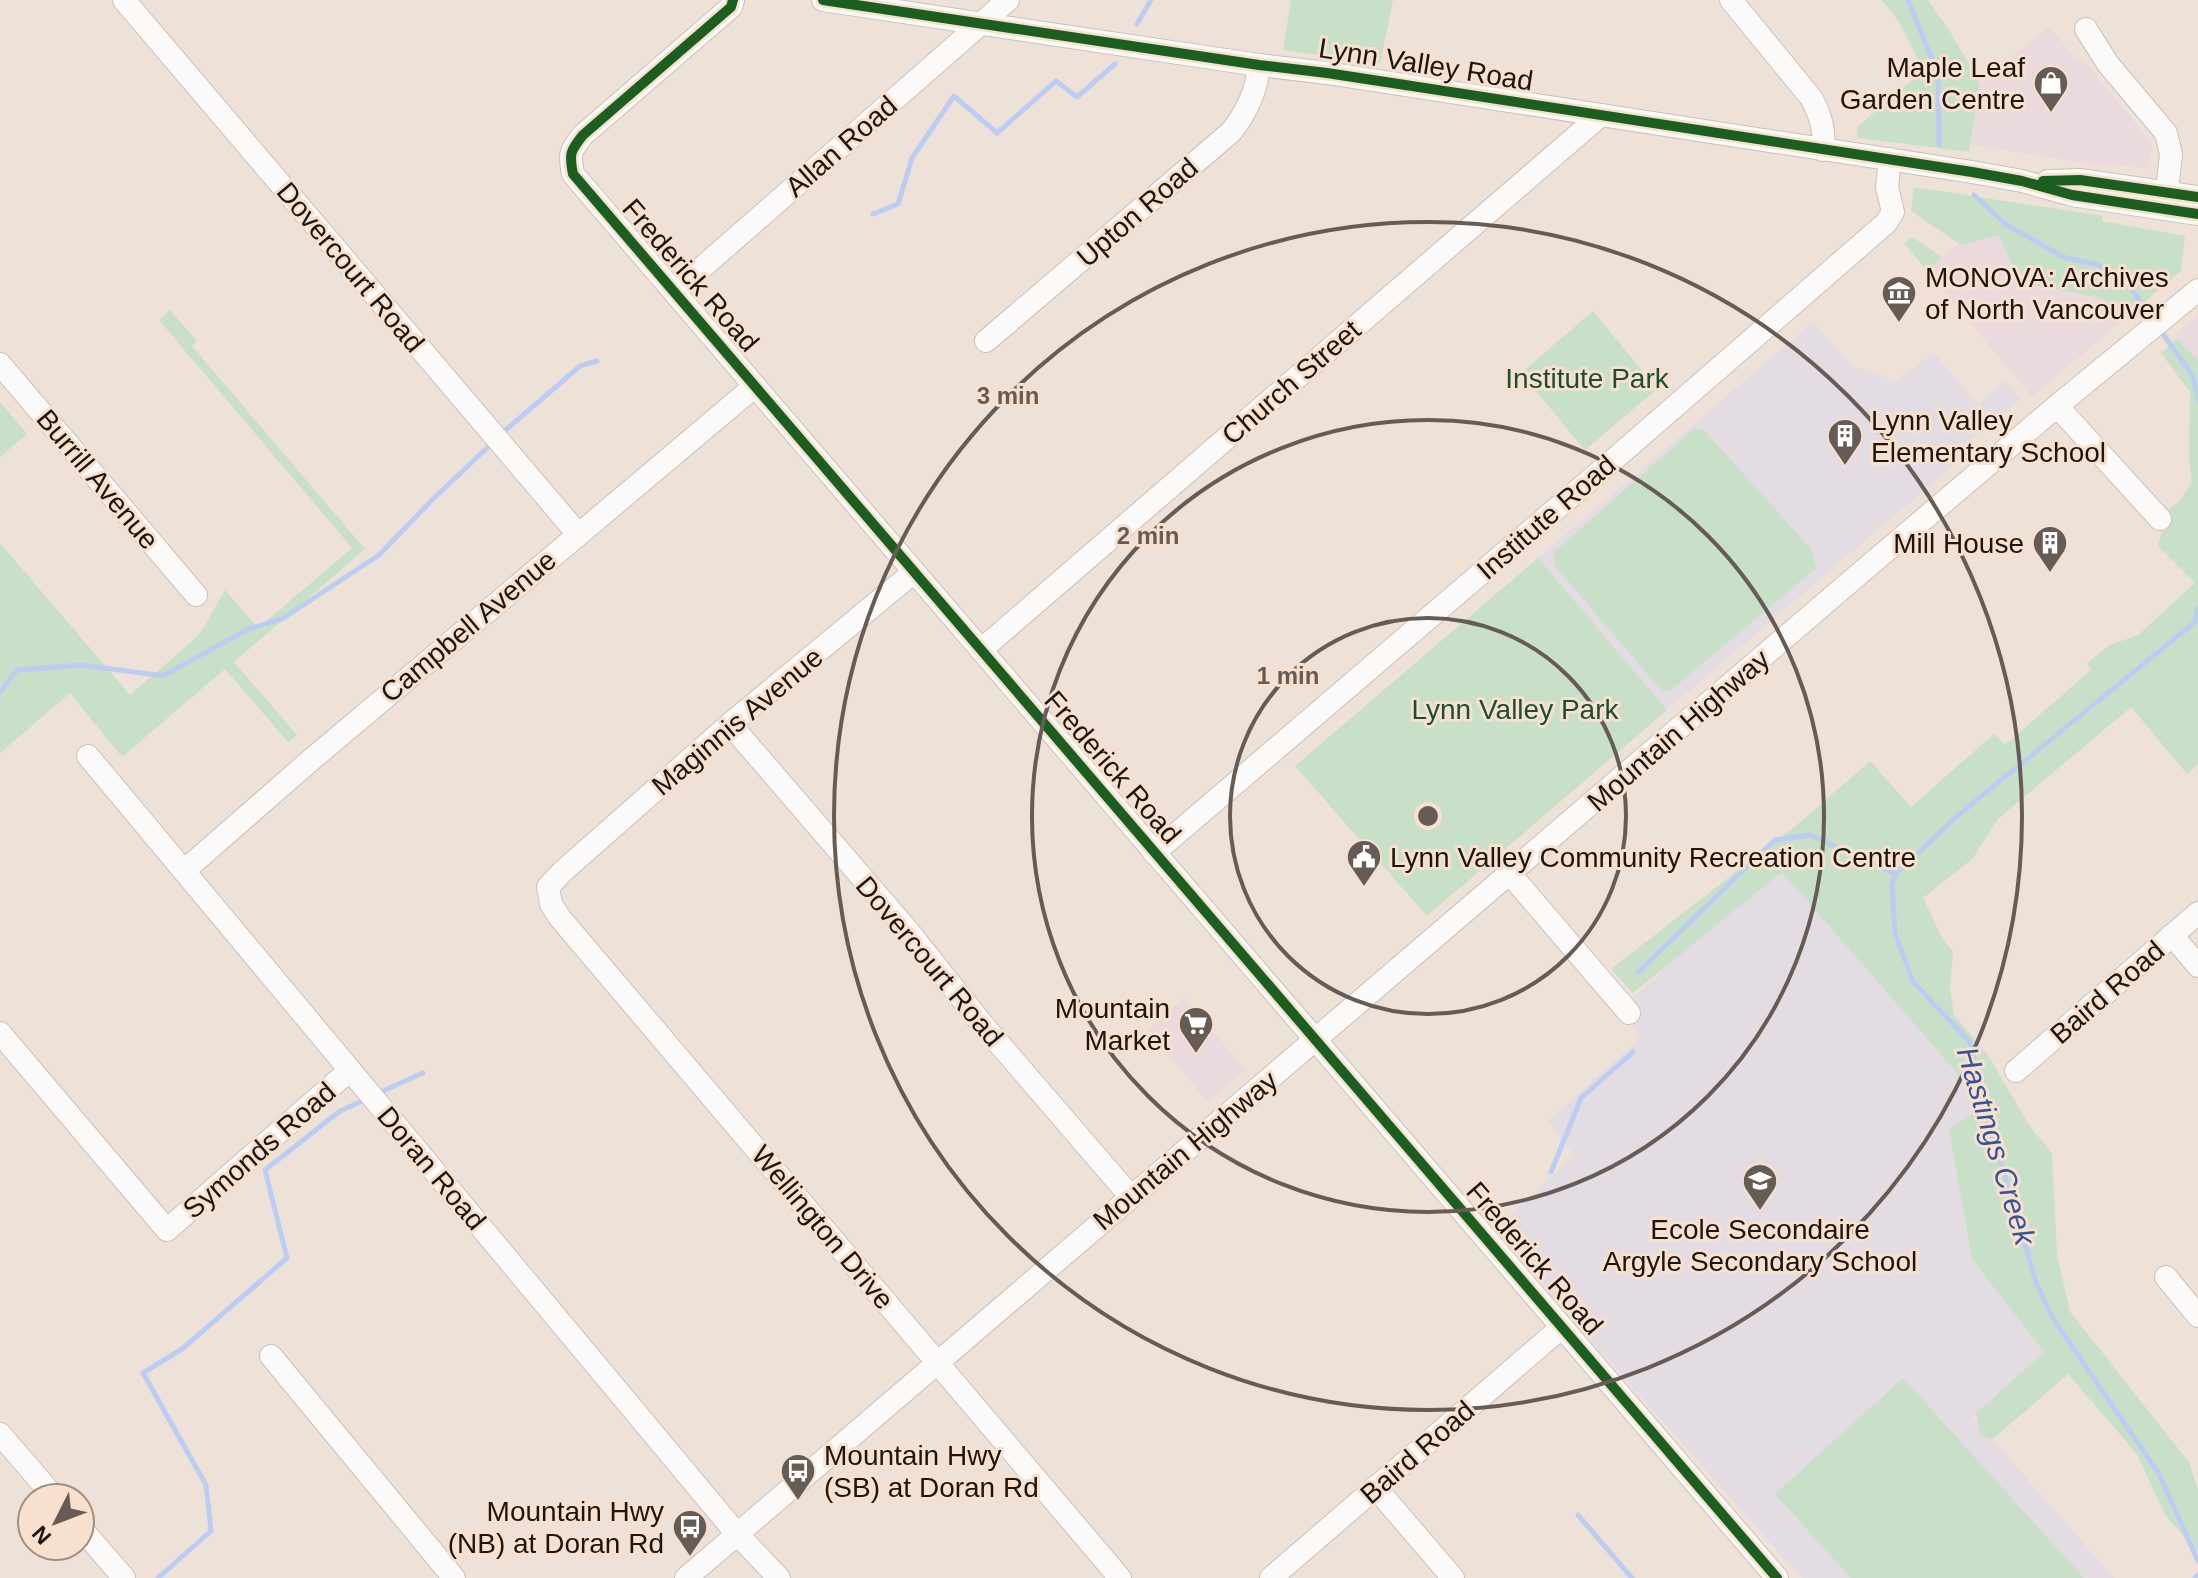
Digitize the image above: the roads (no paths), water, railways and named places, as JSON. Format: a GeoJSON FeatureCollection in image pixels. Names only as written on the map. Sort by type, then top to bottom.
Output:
{"type":"FeatureCollection","features":[{"type":"Feature","properties":{"kind":"street","name":"Dovercourt Road"},"geometry":{"type":"LineString","coordinates":[[124,0],[578,534]]}},
{"type":"Feature","properties":{"kind":"street","name":"Frederick Road"},"geometry":{"type":"LineString","coordinates":[[733,0],[729,9],[583,135],[570,157],[573,174],[1777,1578]]}},
{"type":"Feature","properties":{"kind":"street","name":"Lynn Valley Road"},"geometry":{"type":"LineString","coordinates":[[823,0],[869,3],[981,23],[1338,74],[2022,181],[2080,180],[2166,200],[2198,214]]}},
{"type":"Feature","properties":{"kind":"street","name":"Allan Road"},"geometry":{"type":"LineString","coordinates":[[674,292],[1008,0]]}},
{"type":"Feature","properties":{"kind":"street"},"geometry":{"type":"LineString","coordinates":[[1731,0],[1812,99],[1821,117],[1823,150]]}},
{"type":"Feature","properties":{"kind":"street"},"geometry":{"type":"LineString","coordinates":[[2086,29],[2108,64],[2166,133],[2171,154],[2166,200]]}},
{"type":"Feature","properties":{"kind":"street","name":"Upton Road"},"geometry":{"type":"LineString","coordinates":[[986,341],[1231,132],[1252,97],[1259,65]]}},
{"type":"Feature","properties":{"kind":"street","name":"Church Street"},"geometry":{"type":"LineString","coordinates":[[981,650],[1601,115]]}},
{"type":"Feature","properties":{"kind":"street","name":"Institute Road"},"geometry":{"type":"LineString","coordinates":[[1154,853],[1886,223],[1893,212],[1887,187],[1890,159]]}},
{"type":"Feature","properties":{"kind":"street","name":"Lynn Valley Road"},"geometry":{"type":"LineString","coordinates":[[2166,200],[2198,197]]}},
{"type":"Feature","properties":{"kind":"street","name":"Mountain Highway"},"geometry":{"type":"LineString","coordinates":[[686,1578],[2057,406],[2198,290]]}},
{"type":"Feature","properties":{"kind":"street","name":"Burrill Avenue"},"geometry":{"type":"LineString","coordinates":[[0,364],[196,595]]}},
{"type":"Feature","properties":{"kind":"street","name":"Campbell Avenue"},"geometry":{"type":"LineString","coordinates":[[185,870],[755,386]]}},
{"type":"Feature","properties":{"kind":"street"},"geometry":{"type":"LineString","coordinates":[[2057,406],[2160,519]]}},
{"type":"Feature","properties":{"kind":"street","name":"Maginnis Avenue"},"geometry":{"type":"LineString","coordinates":[[562,872],[730,724],[914,572]]}},
{"type":"Feature","properties":{"kind":"street","name":"Dovercourt Road"},"geometry":{"type":"LineString","coordinates":[[730,724],[1131,1197]]}},
{"type":"Feature","properties":{"kind":"street","name":"Doran Road"},"geometry":{"type":"LineString","coordinates":[[88,756],[737,1534],[779,1578]]}},
{"type":"Feature","properties":{"kind":"street","name":"Wellington Drive"},"geometry":{"type":"LineString","coordinates":[[562,872],[548,887],[551,904],[560,918],[1120,1578]]}},
{"type":"Feature","properties":{"kind":"street"},"geometry":{"type":"LineString","coordinates":[[1510,874],[1629,1013]]}},
{"type":"Feature","properties":{"kind":"street","name":"Baird Road"},"geometry":{"type":"LineString","coordinates":[[2016,1071],[2198,913]]}},
{"type":"Feature","properties":{"kind":"street"},"geometry":{"type":"LineString","coordinates":[[2172,935],[2198,966]]}},
{"type":"Feature","properties":{"kind":"street","name":"Symonds Road"},"geometry":{"type":"LineString","coordinates":[[0,1033],[167,1230],[350,1070]]}},
{"type":"Feature","properties":{"kind":"street"},"geometry":{"type":"LineString","coordinates":[[2166,1277],[2198,1316]]}},
{"type":"Feature","properties":{"kind":"street","name":"Baird Road"},"geometry":{"type":"LineString","coordinates":[[1271,1578],[1562,1327]]}},
{"type":"Feature","properties":{"kind":"street"},"geometry":{"type":"LineString","coordinates":[[271,1356],[454,1578]]}},
{"type":"Feature","properties":{"kind":"street"},"geometry":{"type":"LineString","coordinates":[[0,1434],[41,1482]]}},
{"type":"Feature","properties":{"kind":"street"},"geometry":{"type":"LineString","coordinates":[[1375,1487],[1453,1578]]}},
{"type":"Feature","properties":{"kind":"street"},"geometry":{"type":"LineString","coordinates":[[96,1546],[124,1578]]}},
{"type":"Feature","properties":{"kind":"waterway"},"geometry":{"type":"LineString","coordinates":[[1137,24],[1151,0]]}},
{"type":"Feature","properties":{"kind":"waterway","name":"Hastings Creek"},"geometry":{"type":"LineString","coordinates":[[1908,0],[1938,74],[1939,144]]}},
{"type":"Feature","properties":{"kind":"waterway"},"geometry":{"type":"LineString","coordinates":[[873,214],[898,204],[912,158],[954,96],[997,133],[1056,81],[1077,97],[1115,64]]}},
{"type":"Feature","properties":{"kind":"waterway","name":"Hastings Creek"},"geometry":{"type":"LineString","coordinates":[[1974,195],[2007,225],[2063,257],[2099,265],[2130,287],[2153,319]]}},
{"type":"Feature","properties":{"kind":"waterway","name":"Hastings Creek"},"geometry":{"type":"LineString","coordinates":[[2161,331],[2192,375],[2198,399]]}},
{"type":"Feature","properties":{"kind":"waterway"},"geometry":{"type":"LineString","coordinates":[[507,429],[580,366],[597,361]]}},
{"type":"Feature","properties":{"kind":"waterway"},"geometry":{"type":"LineString","coordinates":[[0,692],[17,670],[82,665],[163,676],[248,629],[282,619],[379,555],[487,448]]}},
{"type":"Feature","properties":{"kind":"waterway","name":"Hastings Creek"},"geometry":{"type":"LineString","coordinates":[[2198,608],[2195,622],[1957,816],[1895,875],[1892,885],[1895,933],[1913,982],[1970,1042],[1985,1107],[2036,1282],[2052,1317],[2159,1474],[2198,1561]]}},
{"type":"Feature","properties":{"kind":"waterway"},"geometry":{"type":"LineString","coordinates":[[1638,972],[1775,840],[1810,835],[1895,874]]}},
{"type":"Feature","properties":{"kind":"waterway"},"geometry":{"type":"LineString","coordinates":[[1551,1172],[1581,1098],[1633,1052]]}},
{"type":"Feature","properties":{"kind":"waterway"},"geometry":{"type":"LineString","coordinates":[[385,1090],[423,1073]]}},
{"type":"Feature","properties":{"kind":"waterway"},"geometry":{"type":"LineString","coordinates":[[158,1578],[211,1531],[206,1485],[143,1373],[182,1349],[287,1258],[265,1170],[340,1111],[360,1102]]}},
{"type":"Feature","properties":{"kind":"waterway"},"geometry":{"type":"LineString","coordinates":[[1578,1515],[1632,1578]]}},
{"type":"Feature","properties":{"kind":"waterway"},"geometry":{"type":"LineString","coordinates":[[2195,1578],[2198,1575]]}},
{"type":"Feature","properties":{"kind":"place","name":"Maple Leaf Garden Centre"},"geometry":{"type":"Point","coordinates":[2051,114]}},
{"type":"Feature","properties":{"kind":"place","name":"MONOVA: Archives of North Vancouver"},"geometry":{"type":"Point","coordinates":[1899,324]}},
{"type":"Feature","properties":{"kind":"place","name":"Lynn Valley Elementary School"},"geometry":{"type":"Point","coordinates":[1845,467]}},
{"type":"Feature","properties":{"kind":"place","name":"Mill House"},"geometry":{"type":"Point","coordinates":[2050,574]}},
{"type":"Feature","properties":{"kind":"place","name":"Lynn Valley Community Recreation Centre"},"geometry":{"type":"Point","coordinates":[1364,888]}},
{"type":"Feature","properties":{"kind":"place","name":"Mountain Market"},"geometry":{"type":"Point","coordinates":[1196,1055]}},
{"type":"Feature","properties":{"kind":"place","name":"Ecole Secondaire Argyle Secondary School"},"geometry":{"type":"Point","coordinates":[1760,1212]}},
{"type":"Feature","properties":{"kind":"place","name":"Mountain Hwy (SB) at Doran Rd"},"geometry":{"type":"Point","coordinates":[798,1502]}},
{"type":"Feature","properties":{"kind":"place","name":"Mountain Hwy (NB) at Doran Rd"},"geometry":{"type":"Point","coordinates":[690,1558]}},
{"type":"Feature","properties":{"kind":"park label","name":"Institute Park"},"geometry":{"type":"Point","coordinates":[1587,378]}},
{"type":"Feature","properties":{"kind":"park label","name":"Lynn Valley Park"},"geometry":{"type":"Point","coordinates":[1515,709]}}]}
